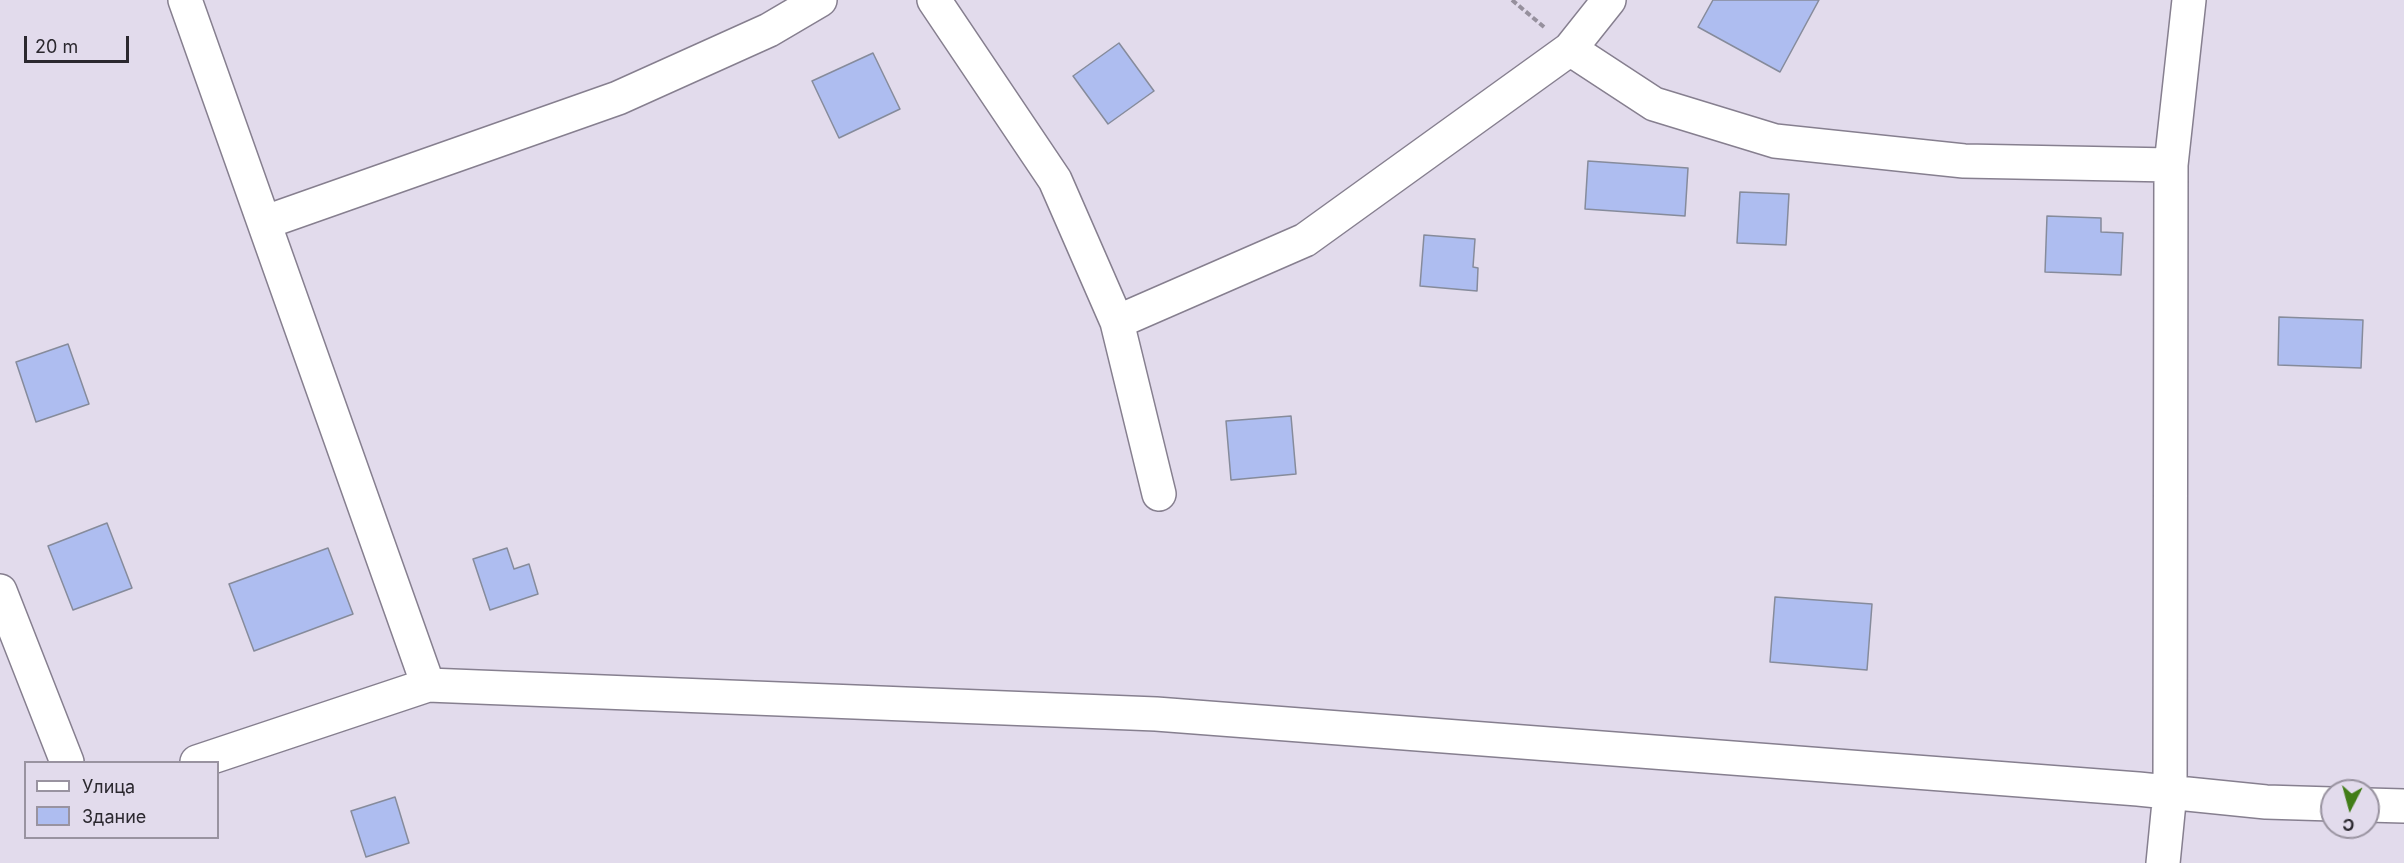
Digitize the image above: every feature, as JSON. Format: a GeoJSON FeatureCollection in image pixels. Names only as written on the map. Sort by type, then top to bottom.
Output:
{"type":"FeatureCollection","features":[{"type":"Feature","properties":{"kind":"street"},"geometry":{"type":"LineString","coordinates":[[185,0],[266,222],[428,685]]}},
{"type":"Feature","properties":{"kind":"street"},"geometry":{"type":"LineString","coordinates":[[266,222],[618,98],[769,30],[820,0]]}},
{"type":"Feature","properties":{"kind":"street"},"geometry":{"type":"LineString","coordinates":[[934,0],[1055,180],[1117,322],[1159,494]]}},
{"type":"Feature","properties":{"kind":"street"},"geometry":{"type":"LineString","coordinates":[[1117,322],[1305,240],[1570,49],[1610,0]]}},
{"type":"Feature","properties":{"kind":"street"},"geometry":{"type":"LineString","coordinates":[[2163,863],[2170,792],[2171,165],[2189,0]]}},
{"type":"Feature","properties":{"kind":"street"},"geometry":{"type":"LineString","coordinates":[[1570,49],[1654,104],[1775,141],[1964,161],[2171,165]]}},
{"type":"Feature","properties":{"kind":"street"},"geometry":{"type":"LineString","coordinates":[[0,591],[67,761]]}},
{"type":"Feature","properties":{"kind":"street"},"geometry":{"type":"LineString","coordinates":[[201,761],[428,685],[1156,714],[2170,792],[2266,802],[2320,804]]}},
{"type":"Feature","properties":{"kind":"street"},"geometry":{"type":"LineString","coordinates":[[2380,805],[2404,806]]}},
{"type":"Feature","properties":{"kind":"building"},"geometry":{"type":"Polygon","coordinates":[[[1713,0],[1819,0],[1780,72],[1698,27],[1713,0]]]}},
{"type":"Feature","properties":{"kind":"building"},"geometry":{"type":"Polygon","coordinates":[[[1119,43],[1154,91],[1108,124],[1073,76],[1119,43]]]}},
{"type":"Feature","properties":{"kind":"building"},"geometry":{"type":"Polygon","coordinates":[[[873,53],[900,109],[839,138],[812,81],[873,53]]]}},
{"type":"Feature","properties":{"kind":"building"},"geometry":{"type":"Polygon","coordinates":[[[1588,161],[1688,168],[1685,216],[1585,209],[1588,161]]]}},
{"type":"Feature","properties":{"kind":"building"},"geometry":{"type":"Polygon","coordinates":[[[1740,192],[1789,194],[1786,245],[1737,243],[1740,192]]]}},
{"type":"Feature","properties":{"kind":"building"},"geometry":{"type":"Polygon","coordinates":[[[2047,216],[2101,218],[2101,232],[2123,233],[2121,275],[2045,272],[2047,216]]]}},
{"type":"Feature","properties":{"kind":"building"},"geometry":{"type":"Polygon","coordinates":[[[1424,235],[1475,239],[1473,267],[1478,268],[1477,291],[1420,286],[1424,235]]]}},
{"type":"Feature","properties":{"kind":"building"},"geometry":{"type":"Polygon","coordinates":[[[2279,317],[2363,320],[2361,368],[2278,365],[2279,317]]]}},
{"type":"Feature","properties":{"kind":"building"},"geometry":{"type":"Polygon","coordinates":[[[68,344],[89,404],[36,422],[16,362],[68,344]]]}},
{"type":"Feature","properties":{"kind":"building"},"geometry":{"type":"Polygon","coordinates":[[[1291,416],[1296,474],[1231,480],[1226,421],[1291,416]]]}},
{"type":"Feature","properties":{"kind":"building"},"geometry":{"type":"Polygon","coordinates":[[[107,523],[132,588],[73,610],[48,546],[107,523]]]}},
{"type":"Feature","properties":{"kind":"building"},"geometry":{"type":"Polygon","coordinates":[[[328,548],[353,614],[254,651],[229,584],[328,548]]]}},
{"type":"Feature","properties":{"kind":"building"},"geometry":{"type":"Polygon","coordinates":[[[507,548],[514,569],[529,564],[538,594],[490,610],[473,559],[507,548]]]}},
{"type":"Feature","properties":{"kind":"building"},"geometry":{"type":"Polygon","coordinates":[[[1775,597],[1872,604],[1867,670],[1770,662],[1775,597]]]}},
{"type":"Feature","properties":{"kind":"building"},"geometry":{"type":"Polygon","coordinates":[[[395,797],[409,843],[366,857],[351,811],[395,797]]]}}]}
